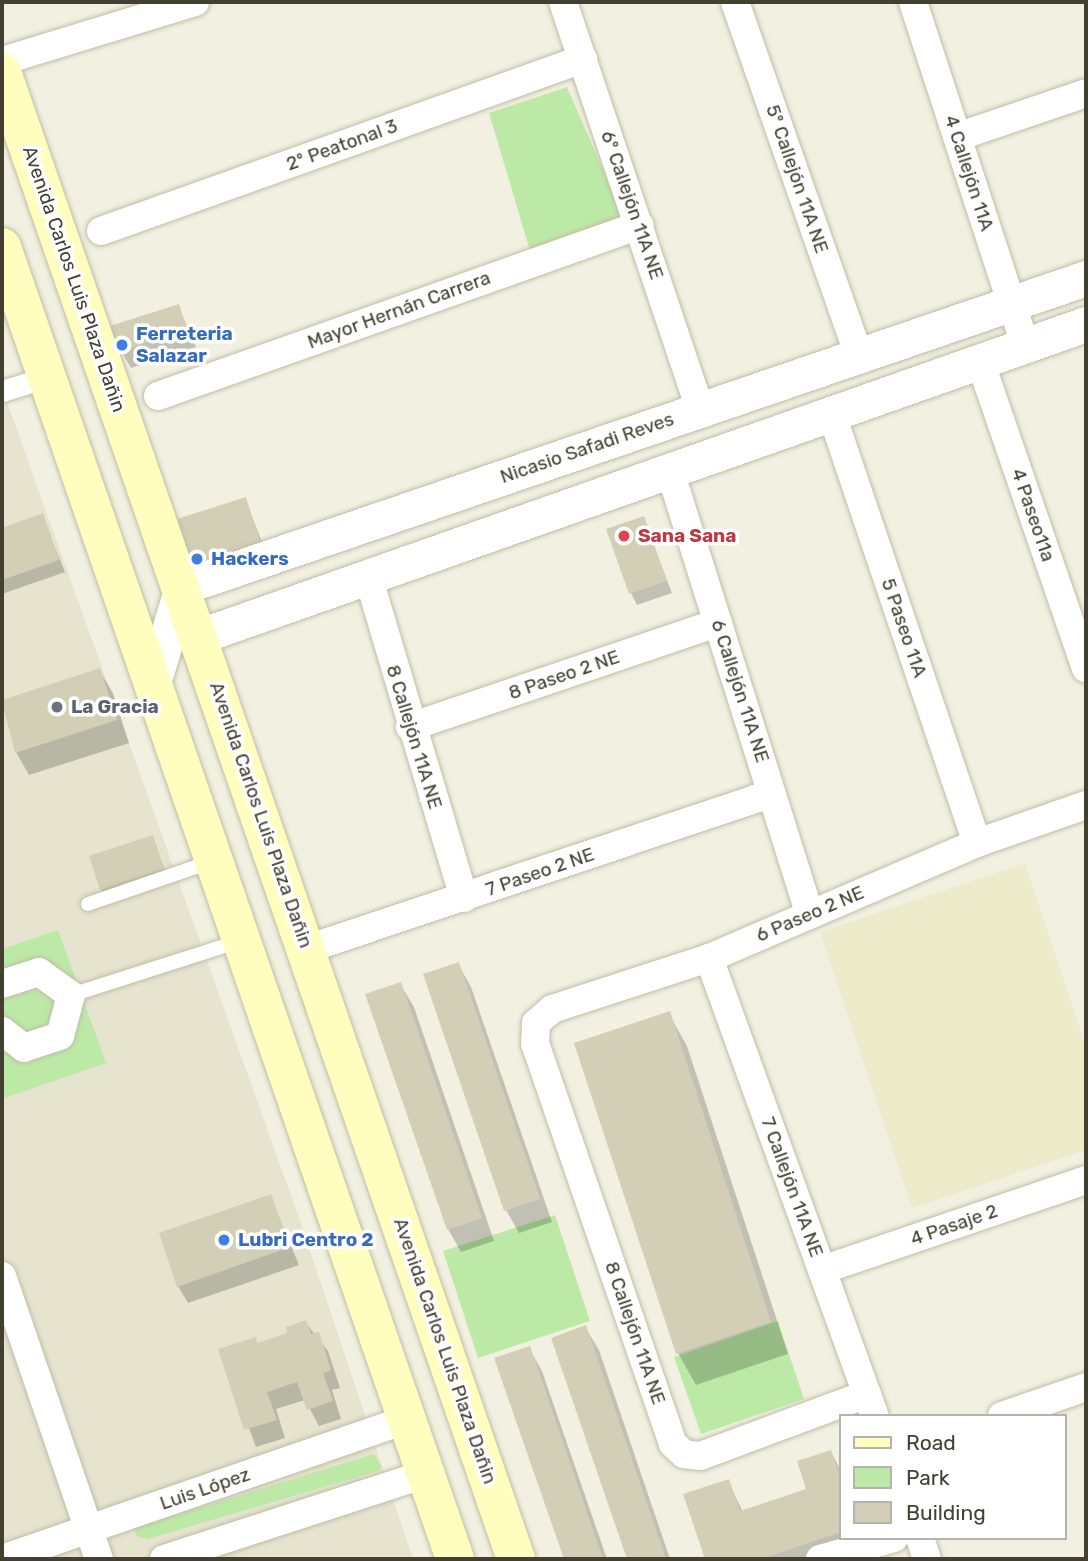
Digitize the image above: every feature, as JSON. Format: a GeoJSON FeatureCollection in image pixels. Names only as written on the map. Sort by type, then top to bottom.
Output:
{"type":"FeatureCollection","features":[{"type":"Feature","properties":{"kind":"main road","name":"Avenida Carlos Luis Plaza Dañin"},"geometry":{"type":"LineString","coordinates":[[2,72],[200,636],[516,1559]]}},
{"type":"Feature","properties":{"kind":"main road"},"geometry":{"type":"LineString","coordinates":[[2,247],[455,1559]]}},
{"type":"Feature","properties":{"kind":"street"},"geometry":{"type":"LineString","coordinates":[[2,61],[167,6],[195,2]]}},
{"type":"Feature","properties":{"kind":"street","name":"6º Callejón 11A NE"},"geometry":{"type":"LineString","coordinates":[[563,2],[700,410]]}},
{"type":"Feature","properties":{"kind":"street","name":"5º Callejón 11A NE"},"geometry":{"type":"LineString","coordinates":[[735,2],[859,356]]}},
{"type":"Feature","properties":{"kind":"street","name":"4 Callejón 11A"},"geometry":{"type":"LineString","coordinates":[[913,2],[1025,345]]}},
{"type":"Feature","properties":{"kind":"street","name":"2º Peatonal 3"},"geometry":{"type":"LineString","coordinates":[[102,231],[583,59]]}},
{"type":"Feature","properties":{"kind":"street"},"geometry":{"type":"LineString","coordinates":[[957,137],[1086,93]]}},
{"type":"Feature","properties":{"kind":"street","name":"Mayor Hernán Carrera"},"geometry":{"type":"LineString","coordinates":[[158,396],[639,225]]}},
{"type":"Feature","properties":{"kind":"street","name":"Nicasio Safadi Reves"},"geometry":{"type":"LineString","coordinates":[[182,587],[1086,278]]}},
{"type":"Feature","properties":{"kind":"street"},"geometry":{"type":"LineString","coordinates":[[200,636],[669,468],[1086,324]]}},
{"type":"Feature","properties":{"kind":"street","name":"4 Paseo11a"},"geometry":{"type":"LineString","coordinates":[[980,361],[1086,668]]}},
{"type":"Feature","properties":{"kind":"street"},"geometry":{"type":"LineString","coordinates":[[2,391],[47,377]]}},
{"type":"Feature","properties":{"kind":"street","name":"5 Paseo 11A"},"geometry":{"type":"LineString","coordinates":[[831,412],[977,843]]}},
{"type":"Feature","properties":{"kind":"street","name":"6 Callejón 11A NE"},"geometry":{"type":"LineString","coordinates":[[669,468],[810,914]]}},
{"type":"Feature","properties":{"kind":"street","name":"8 Callejón 11A NE"},"geometry":{"type":"LineString","coordinates":[[368,576],[410,727],[464,898]]}},
{"type":"Feature","properties":{"kind":"street"},"geometry":{"type":"LineString","coordinates":[[153,683],[182,587]]}},
{"type":"Feature","properties":{"kind":"street","name":"8 Paseo 2 NE"},"geometry":{"type":"LineString","coordinates":[[410,727],[718,623]]}},
{"type":"Feature","properties":{"kind":"street","name":"7 Paseo 2 NE"},"geometry":{"type":"LineString","coordinates":[[307,949],[772,793]]}},
{"type":"Feature","properties":{"kind":"street","name":"6 Paseo 2 NE"},"geometry":{"type":"LineString","coordinates":[[536,1023],[552,1009],[709,958],[977,843],[1086,805]]}},
{"type":"Feature","properties":{"kind":"street","name":"7 Callejón 11A NE"},"geometry":{"type":"LineString","coordinates":[[709,958],[871,1405]]}},
{"type":"Feature","properties":{"kind":"street"},"geometry":{"type":"LineString","coordinates":[[2,984],[39,972],[71,995],[60,1036],[24,1048],[2,1031]]}},
{"type":"Feature","properties":{"kind":"street","name":"8 Callejón 11A NE"},"geometry":{"type":"LineString","coordinates":[[536,1023],[535,1044],[673,1444],[684,1454],[700,1456],[839,1415]]}},
{"type":"Feature","properties":{"kind":"street","name":"4 Pasaje 2"},"geometry":{"type":"LineString","coordinates":[[822,1270],[1086,1180]]}},
{"type":"Feature","properties":{"kind":"street"},"geometry":{"type":"LineString","coordinates":[[2,1276],[99,1559]]}},
{"type":"Feature","properties":{"kind":"street"},"geometry":{"type":"LineString","coordinates":[[1008,1414],[1086,1387]]}},
{"type":"Feature","properties":{"kind":"street","name":"8 Callejón 11A NE"},"geometry":{"type":"LineString","coordinates":[[841,1414],[871,1405]]}},
{"type":"Feature","properties":{"kind":"street","name":"Luis López"},"geometry":{"type":"LineString","coordinates":[[2,1559],[408,1419]]}},
{"type":"Feature","properties":{"kind":"street"},"geometry":{"type":"LineString","coordinates":[[164,1559],[426,1474]]}},
{"type":"Feature","properties":{"kind":"street"},"geometry":{"type":"LineString","coordinates":[[820,1559],[887,1540]]}},
{"type":"Feature","properties":{"kind":"street"},"geometry":{"type":"LineString","coordinates":[[921,1540],[927,1559]]}},
{"type":"Feature","properties":{"kind":"lane"},"geometry":{"type":"LineString","coordinates":[[89,904],[215,860]]}},
{"type":"Feature","properties":{"kind":"lane"},"geometry":{"type":"LineString","coordinates":[[71,995],[242,941]]}},
{"type":"Feature","properties":{"kind":"shaded area"},"geometry":{"type":"Polygon","coordinates":[[[2,388],[299,1218],[413,1559],[2,1559],[2,388]]]}},
{"type":"Feature","properties":{"kind":"shaded area"},"geometry":{"type":"Polygon","coordinates":[[[1025,863],[1086,1047],[1086,1150],[912,1208],[820,932],[1025,863]]]}},
{"type":"Feature","properties":{"kind":"green space"},"geometry":{"type":"Polygon","coordinates":[[[567,87],[624,218],[531,254],[489,113],[567,87]]]}},
{"type":"Feature","properties":{"kind":"green space"},"geometry":{"type":"Polygon","coordinates":[[[58,930],[106,1063],[2,1099],[2,949],[58,930]]]}},
{"type":"Feature","properties":{"kind":"green space"},"geometry":{"type":"Polygon","coordinates":[[[555,1215],[590,1321],[478,1358],[443,1251],[555,1215]]]}},
{"type":"Feature","properties":{"kind":"green space"},"geometry":{"type":"Polygon","coordinates":[[[778,1321],[804,1399],[701,1434],[674,1357],[778,1321]]]}},
{"type":"Feature","properties":{"kind":"green space"},"geometry":{"type":"Polygon","coordinates":[[[374,1454],[382,1467],[378,1471],[148,1539],[136,1536],[135,1530],[144,1525],[374,1454]]]}},
{"type":"Feature","properties":{"kind":"building"},"geometry":{"type":"Polygon","coordinates":[[[179,304],[187,329],[119,352],[110,326],[179,304]]]}},
{"type":"Feature","properties":{"kind":"building"},"geometry":{"type":"Polygon","coordinates":[[[246,497],[261,544],[192,565],[177,519],[246,497]]]}},
{"type":"Feature","properties":{"kind":"building"},"geometry":{"type":"Polygon","coordinates":[[[43,513],[59,560],[2,580],[2,528],[43,513]]]}},
{"type":"Feature","properties":{"kind":"building"},"geometry":{"type":"Polygon","coordinates":[[[644,516],[667,581],[629,594],[606,529],[644,516]]]}},
{"type":"Feature","properties":{"kind":"building","name":"La Gracia"},"geometry":{"type":"Polygon","coordinates":[[[100,668],[117,720],[15,753],[2,700],[100,668]]]}},
{"type":"Feature","properties":{"kind":"building"},"geometry":{"type":"Polygon","coordinates":[[[153,835],[164,869],[100,890],[89,856],[153,835]]]}},
{"type":"Feature","properties":{"kind":"building"},"geometry":{"type":"Polygon","coordinates":[[[459,962],[540,1199],[504,1211],[423,974],[459,962]]]}},
{"type":"Feature","properties":{"kind":"building"},"geometry":{"type":"Polygon","coordinates":[[[401,982],[482,1218],[447,1230],[365,994],[401,982]]]}},
{"type":"Feature","properties":{"kind":"building"},"geometry":{"type":"Polygon","coordinates":[[[670,1011],[771,1322],[676,1354],[574,1043],[670,1011]]]}},
{"type":"Feature","properties":{"kind":"building","name":"Lubri Centro 2"},"geometry":{"type":"Polygon","coordinates":[[[271,1194],[290,1247],[177,1287],[159,1233],[271,1194]]]}},
{"type":"Feature","properties":{"kind":"building"},"geometry":{"type":"Polygon","coordinates":[[[306,1320],[311,1334],[319,1332],[331,1370],[323,1373],[333,1401],[307,1410],[297,1382],[267,1392],[277,1420],[244,1430],[218,1349],[256,1337],[257,1343],[287,1333],[286,1327],[306,1320]]]}},
{"type":"Feature","properties":{"kind":"building"},"geometry":{"type":"Polygon","coordinates":[[[586,1325],[666,1559],[627,1559],[551,1338],[586,1325]]]}},
{"type":"Feature","properties":{"kind":"building"},"geometry":{"type":"Polygon","coordinates":[[[530,1346],[603,1559],[564,1559],[494,1358],[530,1346]]]}},
{"type":"Feature","properties":{"kind":"building"},"geometry":{"type":"Polygon","coordinates":[[[831,1450],[839,1473],[839,1533],[761,1559],[705,1559],[683,1494],[729,1479],[740,1511],[806,1489],[797,1461],[831,1450]]]}},
{"type":"Feature","properties":{"kind":"place","name":"Ferreteria Salazar"},"geometry":{"type":"Point","coordinates":[122,345]}},
{"type":"Feature","properties":{"kind":"place","name":"Sana Sana"},"geometry":{"type":"Point","coordinates":[624,536]}},
{"type":"Feature","properties":{"kind":"place","name":"Hackers"},"geometry":{"type":"Point","coordinates":[197,559]}},
{"type":"Feature","properties":{"kind":"place","name":"La Gracia"},"geometry":{"type":"Point","coordinates":[57,707]}},
{"type":"Feature","properties":{"kind":"place","name":"Lubri Centro 2"},"geometry":{"type":"Point","coordinates":[224,1240]}}]}
